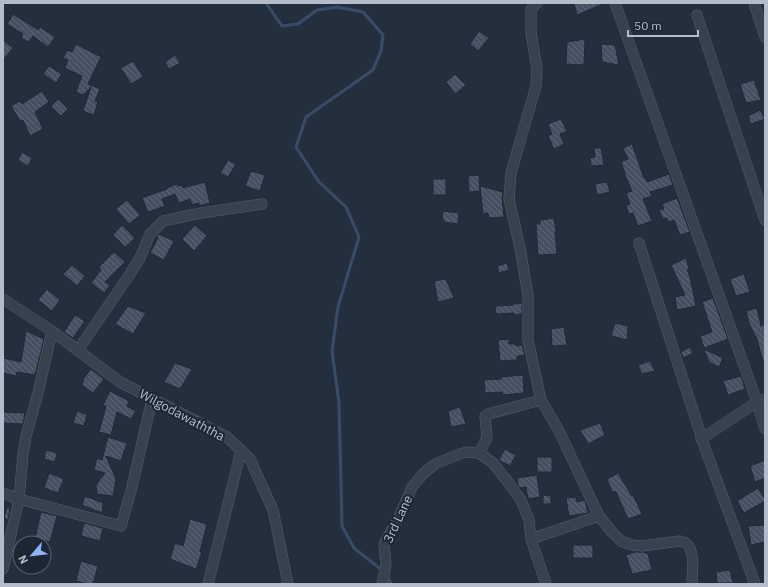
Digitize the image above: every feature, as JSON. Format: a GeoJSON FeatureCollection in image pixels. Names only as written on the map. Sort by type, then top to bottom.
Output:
{"type":"FeatureCollection","features":[{"type":"Feature","properties":{"kind":"street"},"geometry":{"type":"LineString","coordinates":[[537,3],[531,9],[531,32],[537,69],[536,86],[511,173],[509,199],[520,248],[528,295],[528,340],[541,400],[559,431],[598,516],[621,541],[632,545],[642,546],[680,541],[685,543],[690,549],[693,559],[692,584]]}},
{"type":"Feature","properties":{"kind":"street"},"geometry":{"type":"LineString","coordinates":[[615,3],[761,401],[765,429]]}},
{"type":"Feature","properties":{"kind":"street"},"geometry":{"type":"LineString","coordinates":[[754,3],[765,37]]}},
{"type":"Feature","properties":{"kind":"street"},"geometry":{"type":"LineString","coordinates":[[697,15],[765,220]]}},
{"type":"Feature","properties":{"kind":"street"},"geometry":{"type":"LineString","coordinates":[[78,350],[140,258],[150,234],[163,222],[201,213],[262,204]]}},
{"type":"Feature","properties":{"kind":"street"},"geometry":{"type":"LineString","coordinates":[[639,244],[701,438],[755,584]]}},
{"type":"Feature","properties":{"kind":"street","name":"Wilgodawaththa"},"geometry":{"type":"LineString","coordinates":[[3,299],[52,330],[120,382],[227,438],[242,451],[250,459],[273,510],[288,584]]}},
{"type":"Feature","properties":{"kind":"street"},"geometry":{"type":"LineString","coordinates":[[3,568],[19,499],[26,436],[38,393],[52,330]]}},
{"type":"Feature","properties":{"kind":"street"},"geometry":{"type":"LineString","coordinates":[[3,493],[19,499],[121,526],[132,487],[152,399]]}},
{"type":"Feature","properties":{"kind":"street"},"geometry":{"type":"LineString","coordinates":[[541,400],[488,414],[486,416],[487,438],[479,453],[493,463],[521,500],[528,520],[531,539],[546,584]]}},
{"type":"Feature","properties":{"kind":"street"},"geometry":{"type":"LineString","coordinates":[[701,438],[761,401]]}},
{"type":"Feature","properties":{"kind":"street"},"geometry":{"type":"LineString","coordinates":[[208,584],[242,451]]}},
{"type":"Feature","properties":{"kind":"street","name":"3rd Lane"},"geometry":{"type":"LineString","coordinates":[[382,584],[386,564],[384,544],[399,517],[412,487],[423,474],[435,464],[465,452],[479,453]]}},
{"type":"Feature","properties":{"kind":"street"},"geometry":{"type":"LineString","coordinates":[[531,539],[598,516]]}},
{"type":"Feature","properties":{"kind":"building"},"geometry":{"type":"Polygon","coordinates":[[[574,3],[605,3],[577,15],[574,3]]]}},
{"type":"Feature","properties":{"kind":"building"},"geometry":{"type":"Polygon","coordinates":[[[13,14],[38,30],[40,27],[55,37],[48,47],[33,36],[29,42],[21,38],[23,34],[7,24],[13,14]]]}},
{"type":"Feature","properties":{"kind":"building"},"geometry":{"type":"Polygon","coordinates":[[[479,31],[489,38],[478,51],[470,44],[479,31]]]}},
{"type":"Feature","properties":{"kind":"building"},"geometry":{"type":"Polygon","coordinates":[[[585,39],[584,65],[566,64],[567,42],[585,39]]]}},
{"type":"Feature","properties":{"kind":"building"},"geometry":{"type":"Polygon","coordinates":[[[3,40],[13,48],[3,60],[3,40]]]}},
{"type":"Feature","properties":{"kind":"building"},"geometry":{"type":"Polygon","coordinates":[[[76,44],[101,57],[88,84],[100,89],[95,101],[98,102],[94,115],[83,111],[91,87],[83,95],[76,92],[82,76],[65,68],[68,60],[63,58],[67,50],[72,52],[76,44]]]}},
{"type":"Feature","properties":{"kind":"building"},"geometry":{"type":"Polygon","coordinates":[[[601,44],[615,45],[619,65],[602,62],[601,44]]]}},
{"type":"Feature","properties":{"kind":"building"},"geometry":{"type":"Polygon","coordinates":[[[175,55],[180,63],[169,69],[165,62],[175,55]]]}},
{"type":"Feature","properties":{"kind":"building"},"geometry":{"type":"Polygon","coordinates":[[[133,61],[143,77],[131,84],[121,68],[133,61]]]}},
{"type":"Feature","properties":{"kind":"building"},"geometry":{"type":"Polygon","coordinates":[[[49,66],[62,74],[56,83],[43,74],[49,66]]]}},
{"type":"Feature","properties":{"kind":"building"},"geometry":{"type":"Polygon","coordinates":[[[455,74],[466,85],[455,94],[446,82],[455,74]]]}},
{"type":"Feature","properties":{"kind":"building"},"geometry":{"type":"Polygon","coordinates":[[[754,80],[761,100],[746,103],[740,84],[754,80]]]}},
{"type":"Feature","properties":{"kind":"building"},"geometry":{"type":"Polygon","coordinates":[[[42,91],[49,102],[35,112],[43,129],[30,136],[23,120],[20,121],[11,106],[20,101],[22,104],[42,91]]]}},
{"type":"Feature","properties":{"kind":"building"},"geometry":{"type":"Polygon","coordinates":[[[58,99],[68,109],[61,116],[51,106],[58,99]]]}},
{"type":"Feature","properties":{"kind":"building"},"geometry":{"type":"Polygon","coordinates":[[[760,110],[765,119],[751,124],[748,116],[760,110]]]}},
{"type":"Feature","properties":{"kind":"building"},"geometry":{"type":"Polygon","coordinates":[[[561,119],[567,131],[560,134],[564,144],[554,149],[548,136],[552,134],[548,124],[561,119]]]}},
{"type":"Feature","properties":{"kind":"building"},"geometry":{"type":"Polygon","coordinates":[[[632,144],[644,178],[645,177],[647,182],[669,174],[673,185],[650,192],[652,196],[643,199],[652,221],[638,226],[633,213],[629,214],[626,205],[630,204],[626,193],[632,191],[621,162],[628,159],[623,148],[632,144]]]}},
{"type":"Feature","properties":{"kind":"building"},"geometry":{"type":"Polygon","coordinates":[[[594,148],[601,148],[604,165],[591,166],[590,158],[595,157],[594,148]]]}},
{"type":"Feature","properties":{"kind":"building"},"geometry":{"type":"Polygon","coordinates":[[[22,152],[32,158],[28,166],[18,160],[22,152]]]}},
{"type":"Feature","properties":{"kind":"building"},"geometry":{"type":"Polygon","coordinates":[[[228,160],[236,164],[228,177],[220,173],[228,160]]]}},
{"type":"Feature","properties":{"kind":"building"},"geometry":{"type":"Polygon","coordinates":[[[251,171],[265,175],[260,191],[245,186],[251,171]]]}},
{"type":"Feature","properties":{"kind":"building"},"geometry":{"type":"Polygon","coordinates":[[[479,175],[480,191],[469,192],[468,176],[479,175]]]}},
{"type":"Feature","properties":{"kind":"building"},"geometry":{"type":"Polygon","coordinates":[[[433,179],[446,179],[446,195],[433,195],[433,179]]]}},
{"type":"Feature","properties":{"kind":"building"},"geometry":{"type":"Polygon","coordinates":[[[205,182],[210,203],[199,206],[199,203],[192,205],[190,199],[179,203],[175,194],[162,199],[165,206],[148,212],[142,198],[177,184],[178,186],[181,185],[183,188],[205,182]]]}},
{"type":"Feature","properties":{"kind":"building"},"geometry":{"type":"Polygon","coordinates":[[[607,182],[610,192],[597,195],[595,184],[607,182]]]}},
{"type":"Feature","properties":{"kind":"building"},"geometry":{"type":"Polygon","coordinates":[[[480,186],[503,192],[504,217],[489,218],[488,213],[483,214],[480,186]]]}},
{"type":"Feature","properties":{"kind":"building"},"geometry":{"type":"Polygon","coordinates":[[[677,198],[690,232],[680,235],[674,220],[669,222],[667,218],[663,219],[659,210],[664,209],[662,204],[677,198]]]}},
{"type":"Feature","properties":{"kind":"building"},"geometry":{"type":"Polygon","coordinates":[[[127,200],[140,215],[129,224],[116,209],[127,200]]]}},
{"type":"Feature","properties":{"kind":"building"},"geometry":{"type":"Polygon","coordinates":[[[443,211],[459,213],[458,224],[444,222],[444,220],[442,220],[443,211]]]}},
{"type":"Feature","properties":{"kind":"building"},"geometry":{"type":"Polygon","coordinates":[[[554,218],[557,254],[538,255],[536,224],[540,224],[540,220],[554,218]]]}},
{"type":"Feature","properties":{"kind":"building"},"geometry":{"type":"Polygon","coordinates":[[[122,225],[135,238],[125,247],[113,235],[122,225]]]}},
{"type":"Feature","properties":{"kind":"building"},"geometry":{"type":"Polygon","coordinates":[[[195,225],[207,236],[194,251],[182,239],[195,225]]]}},
{"type":"Feature","properties":{"kind":"building"},"geometry":{"type":"Polygon","coordinates":[[[159,234],[174,241],[164,260],[150,253],[159,234]]]}},
{"type":"Feature","properties":{"kind":"building"},"geometry":{"type":"Polygon","coordinates":[[[114,252],[125,262],[105,282],[110,285],[104,293],[91,283],[101,270],[99,267],[114,252]]]}},
{"type":"Feature","properties":{"kind":"building"},"geometry":{"type":"Polygon","coordinates":[[[686,258],[689,269],[687,270],[690,277],[696,306],[677,310],[675,297],[685,295],[671,265],[686,258]]]}},
{"type":"Feature","properties":{"kind":"building"},"geometry":{"type":"Polygon","coordinates":[[[507,263],[509,270],[499,273],[497,266],[507,263]]]}},
{"type":"Feature","properties":{"kind":"building"},"geometry":{"type":"Polygon","coordinates":[[[72,265],[85,276],[77,286],[63,274],[72,265]]]}},
{"type":"Feature","properties":{"kind":"building"},"geometry":{"type":"Polygon","coordinates":[[[744,274],[750,292],[736,296],[730,279],[744,274]]]}},
{"type":"Feature","properties":{"kind":"building"},"geometry":{"type":"Polygon","coordinates":[[[446,279],[454,298],[438,302],[434,281],[446,279]]]}},
{"type":"Feature","properties":{"kind":"building"},"geometry":{"type":"Polygon","coordinates":[[[47,289],[60,300],[52,311],[38,300],[47,289]]]}},
{"type":"Feature","properties":{"kind":"building"},"geometry":{"type":"Polygon","coordinates":[[[713,298],[728,339],[704,348],[700,336],[712,332],[702,302],[713,298]]]}},
{"type":"Feature","properties":{"kind":"building"},"geometry":{"type":"Polygon","coordinates":[[[522,303],[522,314],[496,314],[495,306],[522,303]]]}},
{"type":"Feature","properties":{"kind":"building"},"geometry":{"type":"Polygon","coordinates":[[[128,306],[146,313],[133,334],[115,324],[128,306]]]}},
{"type":"Feature","properties":{"kind":"building"},"geometry":{"type":"Polygon","coordinates":[[[757,308],[761,326],[765,324],[765,361],[763,361],[756,336],[749,323],[746,311],[757,308]]]}},
{"type":"Feature","properties":{"kind":"building"},"geometry":{"type":"Polygon","coordinates":[[[75,315],[85,321],[73,338],[64,332],[75,315]]]}},
{"type":"Feature","properties":{"kind":"building"},"geometry":{"type":"Polygon","coordinates":[[[615,323],[628,326],[627,340],[611,336],[615,323]]]}},
{"type":"Feature","properties":{"kind":"building"},"geometry":{"type":"Polygon","coordinates":[[[564,327],[567,345],[552,346],[551,329],[564,327]]]}},
{"type":"Feature","properties":{"kind":"building"},"geometry":{"type":"Polygon","coordinates":[[[26,331],[44,339],[35,375],[17,372],[16,376],[3,373],[3,358],[21,362],[26,331]]]}},
{"type":"Feature","properties":{"kind":"building"},"geometry":{"type":"Polygon","coordinates":[[[509,339],[509,344],[516,344],[516,346],[522,345],[525,355],[517,356],[517,360],[500,361],[498,340],[509,339]]]}},
{"type":"Feature","properties":{"kind":"building"},"geometry":{"type":"Polygon","coordinates":[[[690,347],[693,353],[683,358],[681,352],[690,347]]]}},
{"type":"Feature","properties":{"kind":"building"},"geometry":{"type":"Polygon","coordinates":[[[704,349],[723,358],[719,367],[709,362],[704,349]]]}},
{"type":"Feature","properties":{"kind":"building"},"geometry":{"type":"Polygon","coordinates":[[[650,361],[655,371],[642,374],[638,365],[650,361]]]}},
{"type":"Feature","properties":{"kind":"building"},"geometry":{"type":"Polygon","coordinates":[[[175,363],[192,369],[180,389],[164,382],[175,363]]]}},
{"type":"Feature","properties":{"kind":"building"},"geometry":{"type":"Polygon","coordinates":[[[91,369],[104,379],[93,393],[82,385],[84,378],[91,369]]]}},
{"type":"Feature","properties":{"kind":"building"},"geometry":{"type":"Polygon","coordinates":[[[523,375],[524,393],[503,395],[502,392],[485,393],[484,380],[523,375]]]}},
{"type":"Feature","properties":{"kind":"building"},"geometry":{"type":"Polygon","coordinates":[[[741,376],[745,389],[728,395],[723,381],[741,376]]]}},
{"type":"Feature","properties":{"kind":"building"},"geometry":{"type":"Polygon","coordinates":[[[110,391],[129,401],[127,406],[136,411],[131,419],[117,412],[111,435],[99,432],[106,406],[103,405],[110,391]]]}},
{"type":"Feature","properties":{"kind":"building"},"geometry":{"type":"Polygon","coordinates":[[[460,407],[466,424],[451,427],[448,411],[460,407]]]}},
{"type":"Feature","properties":{"kind":"building"},"geometry":{"type":"Polygon","coordinates":[[[77,411],[87,415],[84,426],[73,423],[77,411]]]}},
{"type":"Feature","properties":{"kind":"building"},"geometry":{"type":"Polygon","coordinates":[[[3,412],[25,413],[23,424],[3,423],[3,412]]]}},
{"type":"Feature","properties":{"kind":"building"},"geometry":{"type":"Polygon","coordinates":[[[600,423],[605,435],[588,444],[580,430],[600,423]]]}},
{"type":"Feature","properties":{"kind":"building"},"geometry":{"type":"Polygon","coordinates":[[[108,437],[127,443],[121,461],[106,456],[116,479],[113,496],[97,494],[96,485],[105,473],[94,470],[97,458],[102,460],[108,437]]]}},
{"type":"Feature","properties":{"kind":"building"},"geometry":{"type":"Polygon","coordinates":[[[505,449],[516,455],[510,466],[499,460],[505,449]]]}},
{"type":"Feature","properties":{"kind":"building"},"geometry":{"type":"Polygon","coordinates":[[[46,450],[57,453],[55,462],[44,459],[46,450]]]}},
{"type":"Feature","properties":{"kind":"building"},"geometry":{"type":"Polygon","coordinates":[[[537,457],[552,457],[552,472],[537,472],[537,457]]]}},
{"type":"Feature","properties":{"kind":"building"},"geometry":{"type":"Polygon","coordinates":[[[765,460],[765,478],[755,482],[750,466],[765,460]]]}},
{"type":"Feature","properties":{"kind":"building"},"geometry":{"type":"Polygon","coordinates":[[[49,473],[64,479],[58,493],[44,488],[49,473]]]}},
{"type":"Feature","properties":{"kind":"building"},"geometry":{"type":"Polygon","coordinates":[[[618,473],[632,496],[633,495],[642,514],[628,519],[616,492],[612,492],[607,479],[618,473]]]}},
{"type":"Feature","properties":{"kind":"building"},"geometry":{"type":"Polygon","coordinates":[[[537,475],[540,497],[528,499],[526,487],[520,488],[517,478],[537,475]]]}},
{"type":"Feature","properties":{"kind":"building"},"geometry":{"type":"Polygon","coordinates":[[[758,488],[765,501],[744,513],[737,501],[758,488]]]}},
{"type":"Feature","properties":{"kind":"building"},"geometry":{"type":"Polygon","coordinates":[[[543,495],[551,496],[551,504],[543,504],[543,495]]]}},
{"type":"Feature","properties":{"kind":"building"},"geometry":{"type":"Polygon","coordinates":[[[85,496],[103,503],[102,513],[82,505],[85,496]]]}},
{"type":"Feature","properties":{"kind":"building"},"geometry":{"type":"Polygon","coordinates":[[[576,497],[577,502],[585,500],[588,513],[569,516],[566,498],[576,497]]]}},
{"type":"Feature","properties":{"kind":"building"},"geometry":{"type":"Polygon","coordinates":[[[7,507],[10,508],[8,520],[4,518],[7,507]]]}},
{"type":"Feature","properties":{"kind":"building"},"geometry":{"type":"Polygon","coordinates":[[[41,512],[57,516],[52,535],[36,535],[41,512]]]}},
{"type":"Feature","properties":{"kind":"building"},"geometry":{"type":"Polygon","coordinates":[[[190,519],[207,524],[200,552],[202,552],[196,569],[170,559],[175,543],[183,546],[190,519]]]}},
{"type":"Feature","properties":{"kind":"building"},"geometry":{"type":"Polygon","coordinates":[[[84,523],[103,528],[100,541],[81,536],[84,523]]]}},
{"type":"Feature","properties":{"kind":"building"},"geometry":{"type":"Polygon","coordinates":[[[765,525],[765,542],[751,545],[748,526],[765,525]]]}},
{"type":"Feature","properties":{"kind":"building"},"geometry":{"type":"Polygon","coordinates":[[[573,545],[593,545],[593,558],[573,558],[573,545]]]}},
{"type":"Feature","properties":{"kind":"building"},"geometry":{"type":"Polygon","coordinates":[[[635,552],[643,552],[648,554],[652,570],[632,574],[626,555],[635,552]]]}},
{"type":"Feature","properties":{"kind":"building"},"geometry":{"type":"Polygon","coordinates":[[[81,561],[98,566],[93,584],[76,581],[81,561]]]}},
{"type":"Feature","properties":{"kind":"building"},"geometry":{"type":"Polygon","coordinates":[[[730,570],[733,583],[717,583],[716,572],[730,570]]]}},
{"type":"Feature","properties":{"kind":"waterway"},"geometry":{"type":"LineString","coordinates":[[266,3],[282,26],[298,24],[317,10],[337,7],[363,12],[383,35],[381,51],[373,70],[306,117],[296,147],[319,182],[346,207],[359,237],[338,307],[332,351],[339,403],[342,526],[354,548],[383,571]]}},
{"type":"Feature","properties":{"kind":"waterway"},"geometry":{"type":"LineString","coordinates":[[387,575],[391,584]]}}]}
